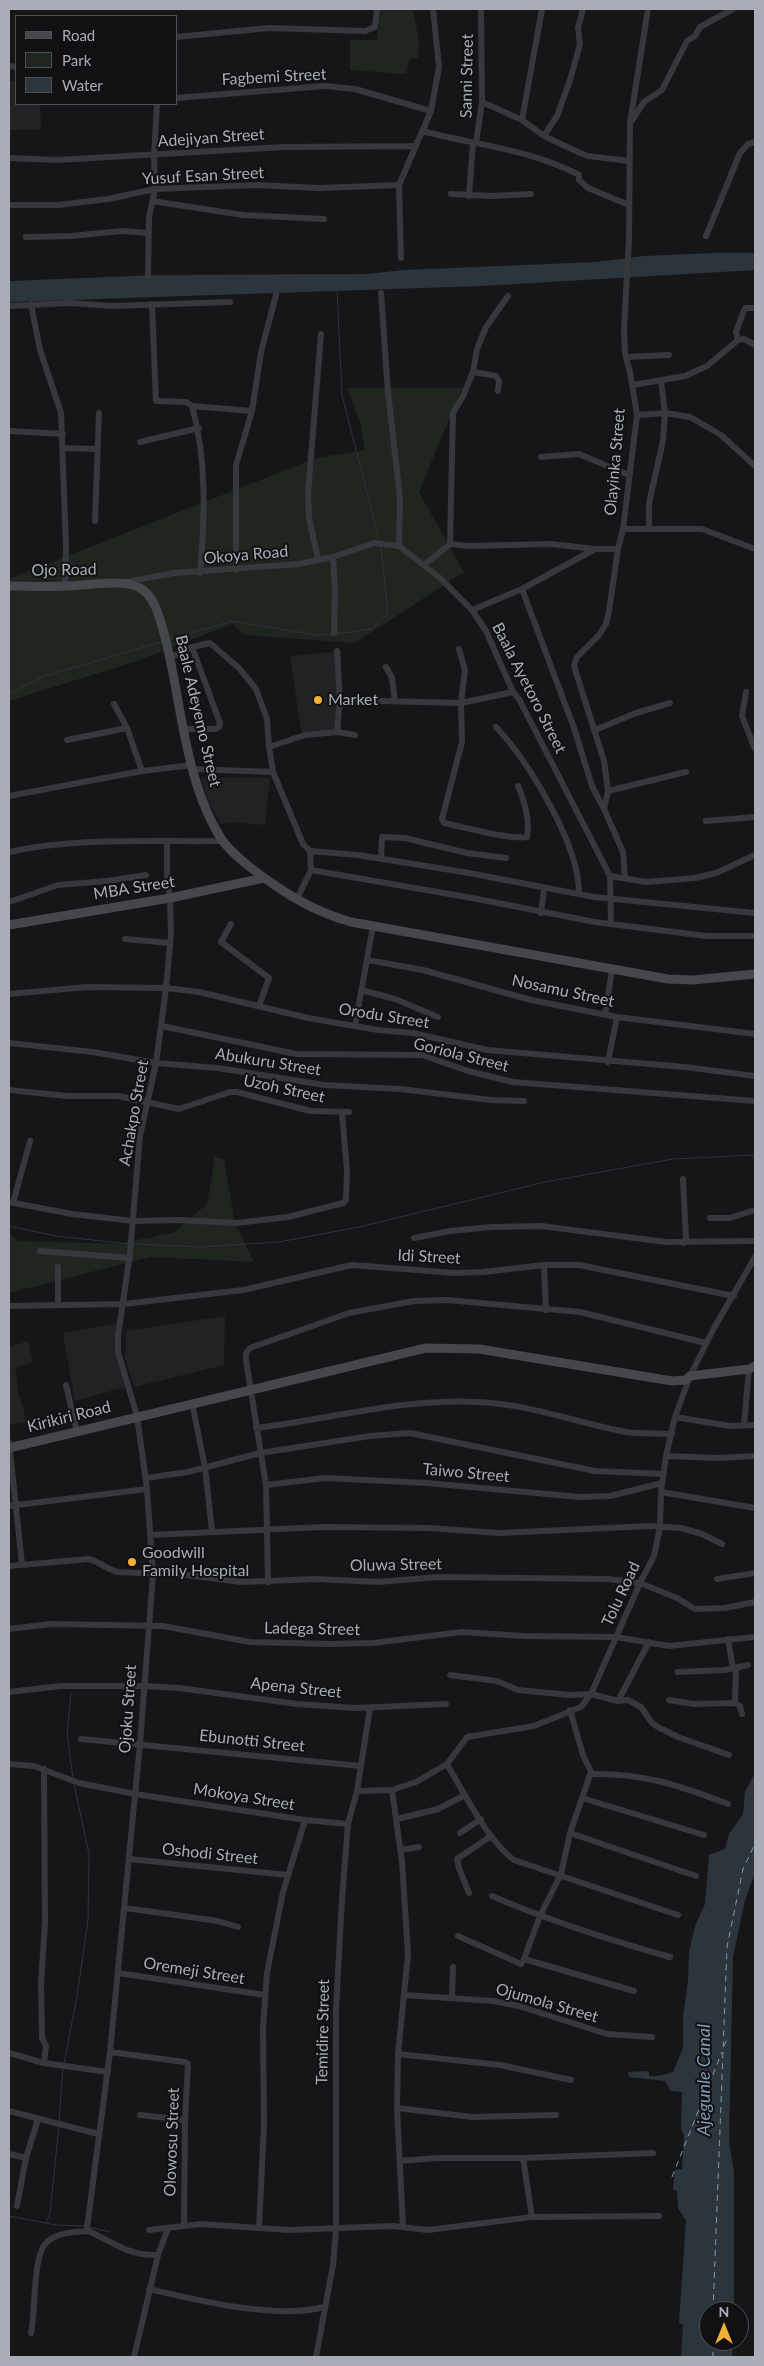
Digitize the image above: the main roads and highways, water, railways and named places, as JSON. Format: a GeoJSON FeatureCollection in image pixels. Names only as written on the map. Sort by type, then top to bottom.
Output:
{"type":"FeatureCollection","features":[{"type":"Feature","properties":{"kind":"water"},"geometry":{"type":"Polygon","coordinates":[[[755,253],[755,270],[481,286],[9,302],[9,281],[159,275],[367,274],[404,270],[596,262],[644,256],[755,253]]]}},
{"type":"Feature","properties":{"kind":"water","name":"Ajegunle Canal"},"geometry":{"type":"Polygon","coordinates":[[[755,1773],[755,1873],[745,1900],[733,1957],[729,2141],[734,2172],[734,2301],[699,2301],[699,2351],[732,2351],[732,2357],[681,2357],[683,2325],[679,2323],[686,2221],[678,2208],[677,2191],[673,2190],[675,2170],[682,2169],[684,2135],[681,2129],[682,2092],[671,2091],[665,2081],[629,2077],[628,2072],[649,2071],[649,2076],[659,2076],[673,2072],[683,2048],[683,2017],[688,1980],[689,1952],[695,1926],[705,1904],[709,1855],[725,1849],[729,1834],[743,1814],[745,1792],[755,1773]]]}},
{"type":"Feature","properties":{"kind":"waterway"},"geometry":{"type":"LineString","coordinates":[[337,289],[342,395],[379,540]]}},
{"type":"Feature","properties":{"kind":"waterway"},"geometry":{"type":"LineString","coordinates":[[336,634],[372,629],[388,613],[381,547]]}},
{"type":"Feature","properties":{"kind":"waterway"},"geometry":{"type":"LineString","coordinates":[[170,639],[232,621],[317,635],[332,634]]}},
{"type":"Feature","properties":{"kind":"waterway"},"geometry":{"type":"LineString","coordinates":[[9,694],[45,676],[161,642]]}},
{"type":"Feature","properties":{"kind":"waterway"},"geometry":{"type":"LineString","coordinates":[[133,1244],[200,1247],[279,1242],[359,1227],[545,1182],[673,1159],[755,1155]]}},
{"type":"Feature","properties":{"kind":"waterway"},"geometry":{"type":"LineString","coordinates":[[9,1226],[56,1236],[129,1244]]}},
{"type":"Feature","properties":{"kind":"waterway"},"geometry":{"type":"LineString","coordinates":[[71,1693],[67,1734],[73,1778]]}},
{"type":"Feature","properties":{"kind":"waterway"},"geometry":{"type":"LineString","coordinates":[[64,2064],[77,1996],[88,1920],[89,1854],[74,1784]]}},
{"type":"Feature","properties":{"kind":"waterway"},"geometry":{"type":"LineString","coordinates":[[59,2121],[63,2068]]}},
{"type":"Feature","properties":{"kind":"waterway"},"geometry":{"type":"LineString","coordinates":[[46,2223],[50,2213],[59,2125]]}},
{"type":"Feature","properties":{"kind":"waterway"},"geometry":{"type":"LineString","coordinates":[[9,2216],[56,2225],[85,2226]]}},
{"type":"Feature","properties":{"kind":"waterway"},"geometry":{"type":"LineString","coordinates":[[89,2227],[110,2232]]}},
{"type":"Feature","properties":{"kind":"place","name":"Market"},"geometry":{"type":"Point","coordinates":[318,700]}},
{"type":"Feature","properties":{"kind":"place","name":"Goodwill Family Hospital"},"geometry":{"type":"Point","coordinates":[132,1562]}}]}
